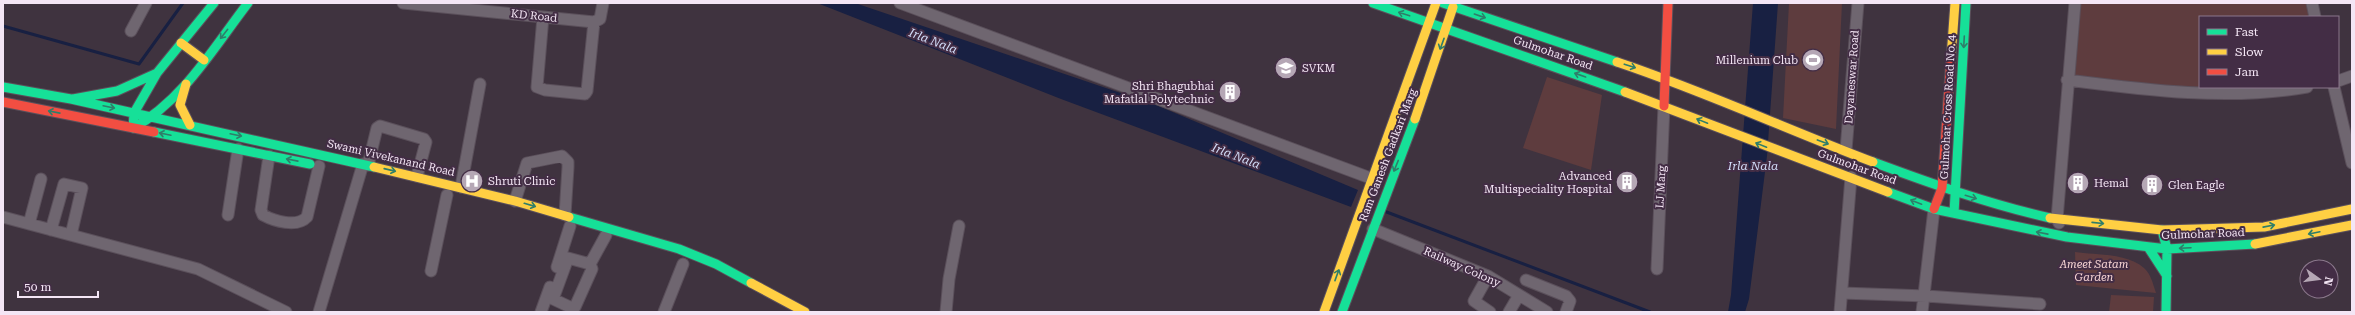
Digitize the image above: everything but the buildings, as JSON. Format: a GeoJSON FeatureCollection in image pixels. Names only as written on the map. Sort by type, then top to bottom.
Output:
{"type":"FeatureCollection","features":[{"type":"Feature","properties":{"kind":"main road"},"geometry":{"type":"LineString","coordinates":[[134,128],[134,113],[157,73],[214,3]]}},
{"type":"Feature","properties":{"kind":"main road"},"geometry":{"type":"LineString","coordinates":[[134,128],[153,117],[186,84],[248,3]]}},
{"type":"Feature","properties":{"kind":"main road","name":"Gulmohar Road"},"geometry":{"type":"LineString","coordinates":[[1372,3],[1430,22],[1664,106],[1785,154],[1851,177],[1934,209],[2067,237],[2167,249],[2265,244],[2352,225]]}},
{"type":"Feature","properties":{"kind":"main road","name":"Ram Ganesh Gadkari Marg"},"geometry":{"type":"LineString","coordinates":[[1324,312],[1436,3]]}},
{"type":"Feature","properties":{"kind":"main road","name":"Gulmohar Road"},"geometry":{"type":"LineString","coordinates":[[1443,3],[1664,78],[1786,129],[1846,150],[1942,188],[2006,208],[2057,219],[2162,230],[2264,227],[2352,209]]}},
{"type":"Feature","properties":{"kind":"main road"},"geometry":{"type":"LineString","coordinates":[[1664,106],[1668,3]]}},
{"type":"Feature","properties":{"kind":"main road","name":"Gulmohar Cross Road No. 4"},"geometry":{"type":"LineString","coordinates":[[1934,209],[1942,188],[1955,3]]}},
{"type":"Feature","properties":{"kind":"main road","name":"Gulmohar Cross Road No. 4"},"geometry":{"type":"LineString","coordinates":[[1954,213],[1966,3]]}},
{"type":"Feature","properties":{"kind":"main road","name":"Ram Ganesh Gadkari Marg"},"geometry":{"type":"LineString","coordinates":[[1342,312],[1454,7]]}},
{"type":"Feature","properties":{"kind":"main road"},"geometry":{"type":"LineString","coordinates":[[182,43],[204,60]]}},
{"type":"Feature","properties":{"kind":"main road"},"geometry":{"type":"LineString","coordinates":[[71,99],[118,91],[157,73]]}},
{"type":"Feature","properties":{"kind":"main road"},"geometry":{"type":"LineString","coordinates":[[186,84],[178,102],[179,110],[190,125]]}},
{"type":"Feature","properties":{"kind":"main road","name":"Swami Vivekanand Road"},"geometry":{"type":"LineString","coordinates":[[3,87],[71,99],[366,164],[516,201],[679,249],[716,264],[805,312]]}},
{"type":"Feature","properties":{"kind":"main road"},"geometry":{"type":"LineString","coordinates":[[3,102],[322,167]]}},
{"type":"Feature","properties":{"kind":"main road"},"geometry":{"type":"LineString","coordinates":[[532,216],[627,240],[655,252]]}},
{"type":"Feature","properties":{"kind":"main road"},"geometry":{"type":"LineString","coordinates":[[2162,230],[2167,249],[2166,312]]}},
{"type":"Feature","properties":{"kind":"main road"},"geometry":{"type":"LineString","coordinates":[[2148,247],[2167,276]]}},
{"type":"Feature","properties":{"kind":"street"},"geometry":{"type":"LineString","coordinates":[[131,31],[146,3]]}},
{"type":"Feature","properties":{"kind":"street","name":"KD Road"},"geometry":{"type":"LineString","coordinates":[[403,3],[594,22]]}},
{"type":"Feature","properties":{"kind":"street"},"geometry":{"type":"LineString","coordinates":[[542,17],[537,86],[545,90],[585,94],[587,91],[594,22],[600,19],[603,3]]}},
{"type":"Feature","properties":{"kind":"street"},"geometry":{"type":"LineString","coordinates":[[900,3],[1373,179]]}},
{"type":"Feature","properties":{"kind":"street","name":"Dayaneswar Road"},"geometry":{"type":"LineString","coordinates":[[1846,150],[1858,3]]}},
{"type":"Feature","properties":{"kind":"street"},"geometry":{"type":"LineString","coordinates":[[2067,237],[2057,219],[2067,80],[2075,3]]}},
{"type":"Feature","properties":{"kind":"street"},"geometry":{"type":"LineString","coordinates":[[2312,3],[2315,16]]}},
{"type":"Feature","properties":{"kind":"street"},"geometry":{"type":"LineString","coordinates":[[2339,81],[2352,76]]}},
{"type":"Feature","properties":{"kind":"street"},"geometry":{"type":"LineString","coordinates":[[2067,80],[2132,88],[2224,93],[2280,92],[2302,88]]}},
{"type":"Feature","properties":{"kind":"street"},"geometry":{"type":"LineString","coordinates":[[464,187],[480,84]]}},
{"type":"Feature","properties":{"kind":"street"},"geometry":{"type":"LineString","coordinates":[[2334,88],[2352,163]]}},
{"type":"Feature","properties":{"kind":"street","name":"LJ Marg"},"geometry":{"type":"LineString","coordinates":[[1657,269],[1664,106]]}},
{"type":"Feature","properties":{"kind":"street"},"geometry":{"type":"LineString","coordinates":[[318,312],[360,175],[366,164],[377,128],[380,126],[424,139],[426,142],[417,176]]}},
{"type":"Feature","properties":{"kind":"street"},"geometry":{"type":"LineString","coordinates":[[464,187],[476,145]]}},
{"type":"Feature","properties":{"kind":"street"},"geometry":{"type":"LineString","coordinates":[[228,215],[238,149]]}},
{"type":"Feature","properties":{"kind":"street"},"geometry":{"type":"LineString","coordinates":[[269,156],[261,210],[263,215],[269,218],[298,223],[303,221],[307,217],[322,167]]}},
{"type":"Feature","properties":{"kind":"street"},"geometry":{"type":"LineString","coordinates":[[516,201],[527,163],[562,156],[568,162],[565,215]]}},
{"type":"Feature","properties":{"kind":"street"},"geometry":{"type":"LineString","coordinates":[[1840,312],[1851,177]]}},
{"type":"Feature","properties":{"kind":"street"},"geometry":{"type":"LineString","coordinates":[[30,223],[41,179]]}},
{"type":"Feature","properties":{"kind":"street"},"geometry":{"type":"LineString","coordinates":[[48,227],[57,182]]}},
{"type":"Feature","properties":{"kind":"street"},"geometry":{"type":"LineString","coordinates":[[48,227],[64,184],[82,188],[72,234]]}},
{"type":"Feature","properties":{"kind":"street"},"geometry":{"type":"LineString","coordinates":[[431,271],[446,195]]}},
{"type":"Feature","properties":{"kind":"street"},"geometry":{"type":"LineString","coordinates":[[1922,312],[1926,296],[1934,209]]}},
{"type":"Feature","properties":{"kind":"street"},"geometry":{"type":"LineString","coordinates":[[3,217],[48,227],[198,269],[286,312]]}},
{"type":"Feature","properties":{"kind":"street","name":"Railway Colony"},"geometry":{"type":"LineString","coordinates":[[1374,225],[1488,276],[1547,312]]}},
{"type":"Feature","properties":{"kind":"street"},"geometry":{"type":"LineString","coordinates":[[541,312],[570,226]]}},
{"type":"Feature","properties":{"kind":"street"},"geometry":{"type":"LineString","coordinates":[[946,312],[959,226]]}},
{"type":"Feature","properties":{"kind":"street"},"geometry":{"type":"LineString","coordinates":[[590,264],[571,258],[566,260],[552,299],[569,307],[574,307],[592,269],[590,264],[606,235]]}},
{"type":"Feature","properties":{"kind":"street"},"geometry":{"type":"LineString","coordinates":[[664,312],[683,264]]}},
{"type":"Feature","properties":{"kind":"street"},"geometry":{"type":"LineString","coordinates":[[1488,276],[1474,301],[1490,312]]}},
{"type":"Feature","properties":{"kind":"street"},"geometry":{"type":"LineString","coordinates":[[1526,280],[1566,296],[1570,301],[1566,312]]}},
{"type":"Feature","properties":{"kind":"street"},"geometry":{"type":"LineString","coordinates":[[1842,293],[1926,296],[2040,304]]}},
{"type":"Feature","properties":{"kind":"street"},"geometry":{"type":"LineString","coordinates":[[1509,312],[1519,295]]}},
{"type":"Feature","properties":{"kind":"green space","name":"Millenium Club"},"geometry":{"type":"Polygon","coordinates":[[[1789,3],[1842,3],[1836,129],[1783,118],[1789,3]]]}},
{"type":"Feature","properties":{"kind":"green space"},"geometry":{"type":"Polygon","coordinates":[[[2076,3],[2311,3],[2314,16],[2199,16],[2199,88],[2142,86],[2071,78],[2076,3]]]}},
{"type":"Feature","properties":{"kind":"green space"},"geometry":{"type":"Polygon","coordinates":[[[1547,77],[1602,95],[1591,170],[1523,148],[1547,77]]]}},
{"type":"Feature","properties":{"kind":"green space","name":"Ameet Satam Garden"},"geometry":{"type":"Polygon","coordinates":[[[2075,252],[2120,257],[2137,263],[2144,268],[2152,279],[2156,293],[2076,285],[2075,252]]]}},
{"type":"Feature","properties":{"kind":"green space"},"geometry":{"type":"Polygon","coordinates":[[[2111,295],[2154,297],[2153,312],[2109,312],[2111,295]]]}},
{"type":"Feature","properties":{"kind":"water"},"geometry":{"type":"Polygon","coordinates":[[[817,3],[855,3],[1156,105],[1358,190],[1351,207],[1061,99],[817,3]]]}},
{"type":"Feature","properties":{"kind":"water"},"geometry":{"type":"Polygon","coordinates":[[[1753,3],[1778,3],[1767,156],[1749,299],[1745,312],[1728,312],[1731,295],[1753,3]]]}},
{"type":"Feature","properties":{"kind":"waterway"},"geometry":{"type":"LineString","coordinates":[[3,26],[139,64],[183,3]]}},
{"type":"Feature","properties":{"kind":"waterway","name":"Irla Nala"},"geometry":{"type":"LineString","coordinates":[[1384,211],[1650,312]]}},
{"type":"Feature","properties":{"kind":"traffic: fast"},"geometry":{"type":"LineString","coordinates":[[214,3],[157,73],[134,113],[133,128],[151,117],[182,88],[210,55],[248,3]]}},
{"type":"Feature","properties":{"kind":"traffic: fast"},"geometry":{"type":"LineString","coordinates":[[1373,3],[1625,92]]}},
{"type":"Feature","properties":{"kind":"traffic: fast"},"geometry":{"type":"LineString","coordinates":[[1443,3],[1617,62]]}},
{"type":"Feature","properties":{"kind":"traffic: fast"},"geometry":{"type":"LineString","coordinates":[[1954,213],[1966,3]]}},
{"type":"Feature","properties":{"kind":"traffic: fast"},"geometry":{"type":"LineString","coordinates":[[73,99],[117,91],[157,73]]}},
{"type":"Feature","properties":{"kind":"traffic: fast"},"geometry":{"type":"LineString","coordinates":[[3,87],[71,99],[374,167]]}},
{"type":"Feature","properties":{"kind":"traffic: fast"},"geometry":{"type":"LineString","coordinates":[[1342,312],[1415,119]]}},
{"type":"Feature","properties":{"kind":"traffic: fast"},"geometry":{"type":"LineString","coordinates":[[154,132],[310,164]]}},
{"type":"Feature","properties":{"kind":"traffic: fast"},"geometry":{"type":"LineString","coordinates":[[1873,162],[1961,193],[2050,218]]}},
{"type":"Feature","properties":{"kind":"traffic: fast"},"geometry":{"type":"LineString","coordinates":[[1888,192],[1934,209],[2067,237],[2167,249],[2255,244]]}},
{"type":"Feature","properties":{"kind":"traffic: fast"},"geometry":{"type":"LineString","coordinates":[[569,217],[679,249],[716,264],[751,283]]}},
{"type":"Feature","properties":{"kind":"traffic: fast"},"geometry":{"type":"LineString","coordinates":[[2162,230],[2167,249],[2166,312]]}},
{"type":"Feature","properties":{"kind":"traffic: fast"},"geometry":{"type":"LineString","coordinates":[[2148,247],[2167,276]]}},
{"type":"Feature","properties":{"kind":"traffic: slow"},"geometry":{"type":"LineString","coordinates":[[1324,312],[1436,3]]}},
{"type":"Feature","properties":{"kind":"traffic: slow"},"geometry":{"type":"LineString","coordinates":[[1951,58],[1955,3]]}},
{"type":"Feature","properties":{"kind":"traffic: slow"},"geometry":{"type":"LineString","coordinates":[[1415,119],[1453,7]]}},
{"type":"Feature","properties":{"kind":"traffic: slow"},"geometry":{"type":"LineString","coordinates":[[181,43],[204,60]]}},
{"type":"Feature","properties":{"kind":"traffic: slow"},"geometry":{"type":"LineString","coordinates":[[1617,62],[1682,85],[1873,162]]}},
{"type":"Feature","properties":{"kind":"traffic: slow"},"geometry":{"type":"LineString","coordinates":[[186,84],[180,105],[190,125]]}},
{"type":"Feature","properties":{"kind":"traffic: slow"},"geometry":{"type":"LineString","coordinates":[[1625,92],[1888,192]]}},
{"type":"Feature","properties":{"kind":"traffic: slow"},"geometry":{"type":"LineString","coordinates":[[374,167],[515,201],[569,217]]}},
{"type":"Feature","properties":{"kind":"traffic: slow"},"geometry":{"type":"LineString","coordinates":[[2050,218],[2162,230],[2264,227],[2352,209]]}},
{"type":"Feature","properties":{"kind":"traffic: slow"},"geometry":{"type":"LineString","coordinates":[[2255,244],[2352,225]]}},
{"type":"Feature","properties":{"kind":"traffic: slow"},"geometry":{"type":"LineString","coordinates":[[751,283],[805,312]]}},
{"type":"Feature","properties":{"kind":"traffic: jam"},"geometry":{"type":"LineString","coordinates":[[1664,106],[1668,3]]}},
{"type":"Feature","properties":{"kind":"traffic: jam"},"geometry":{"type":"LineString","coordinates":[[1934,209],[1942,188],[1951,58]]}},
{"type":"Feature","properties":{"kind":"traffic: jam"},"geometry":{"type":"LineString","coordinates":[[3,102],[154,132]]}},
{"type":"Feature","properties":{"kind":"place","name":"Millenium Club"},"geometry":{"type":"Point","coordinates":[1813,60]}},
{"type":"Feature","properties":{"kind":"place","name":"SVKM"},"geometry":{"type":"Point","coordinates":[1286,68]}},
{"type":"Feature","properties":{"kind":"place","name":"Shri Bhagubhai Mafatlal Polytechnic"},"geometry":{"type":"Point","coordinates":[1230,92]}},
{"type":"Feature","properties":{"kind":"place","name":"Shruti Clinic"},"geometry":{"type":"Point","coordinates":[472,181]}},
{"type":"Feature","properties":{"kind":"place","name":"Advanced Multispeciality Hospital"},"geometry":{"type":"Point","coordinates":[1627,182]}},
{"type":"Feature","properties":{"kind":"place","name":"Hemal"},"geometry":{"type":"Point","coordinates":[2078,183]}},
{"type":"Feature","properties":{"kind":"place","name":"Glen Eagle"},"geometry":{"type":"Point","coordinates":[2152,185]}}]}
